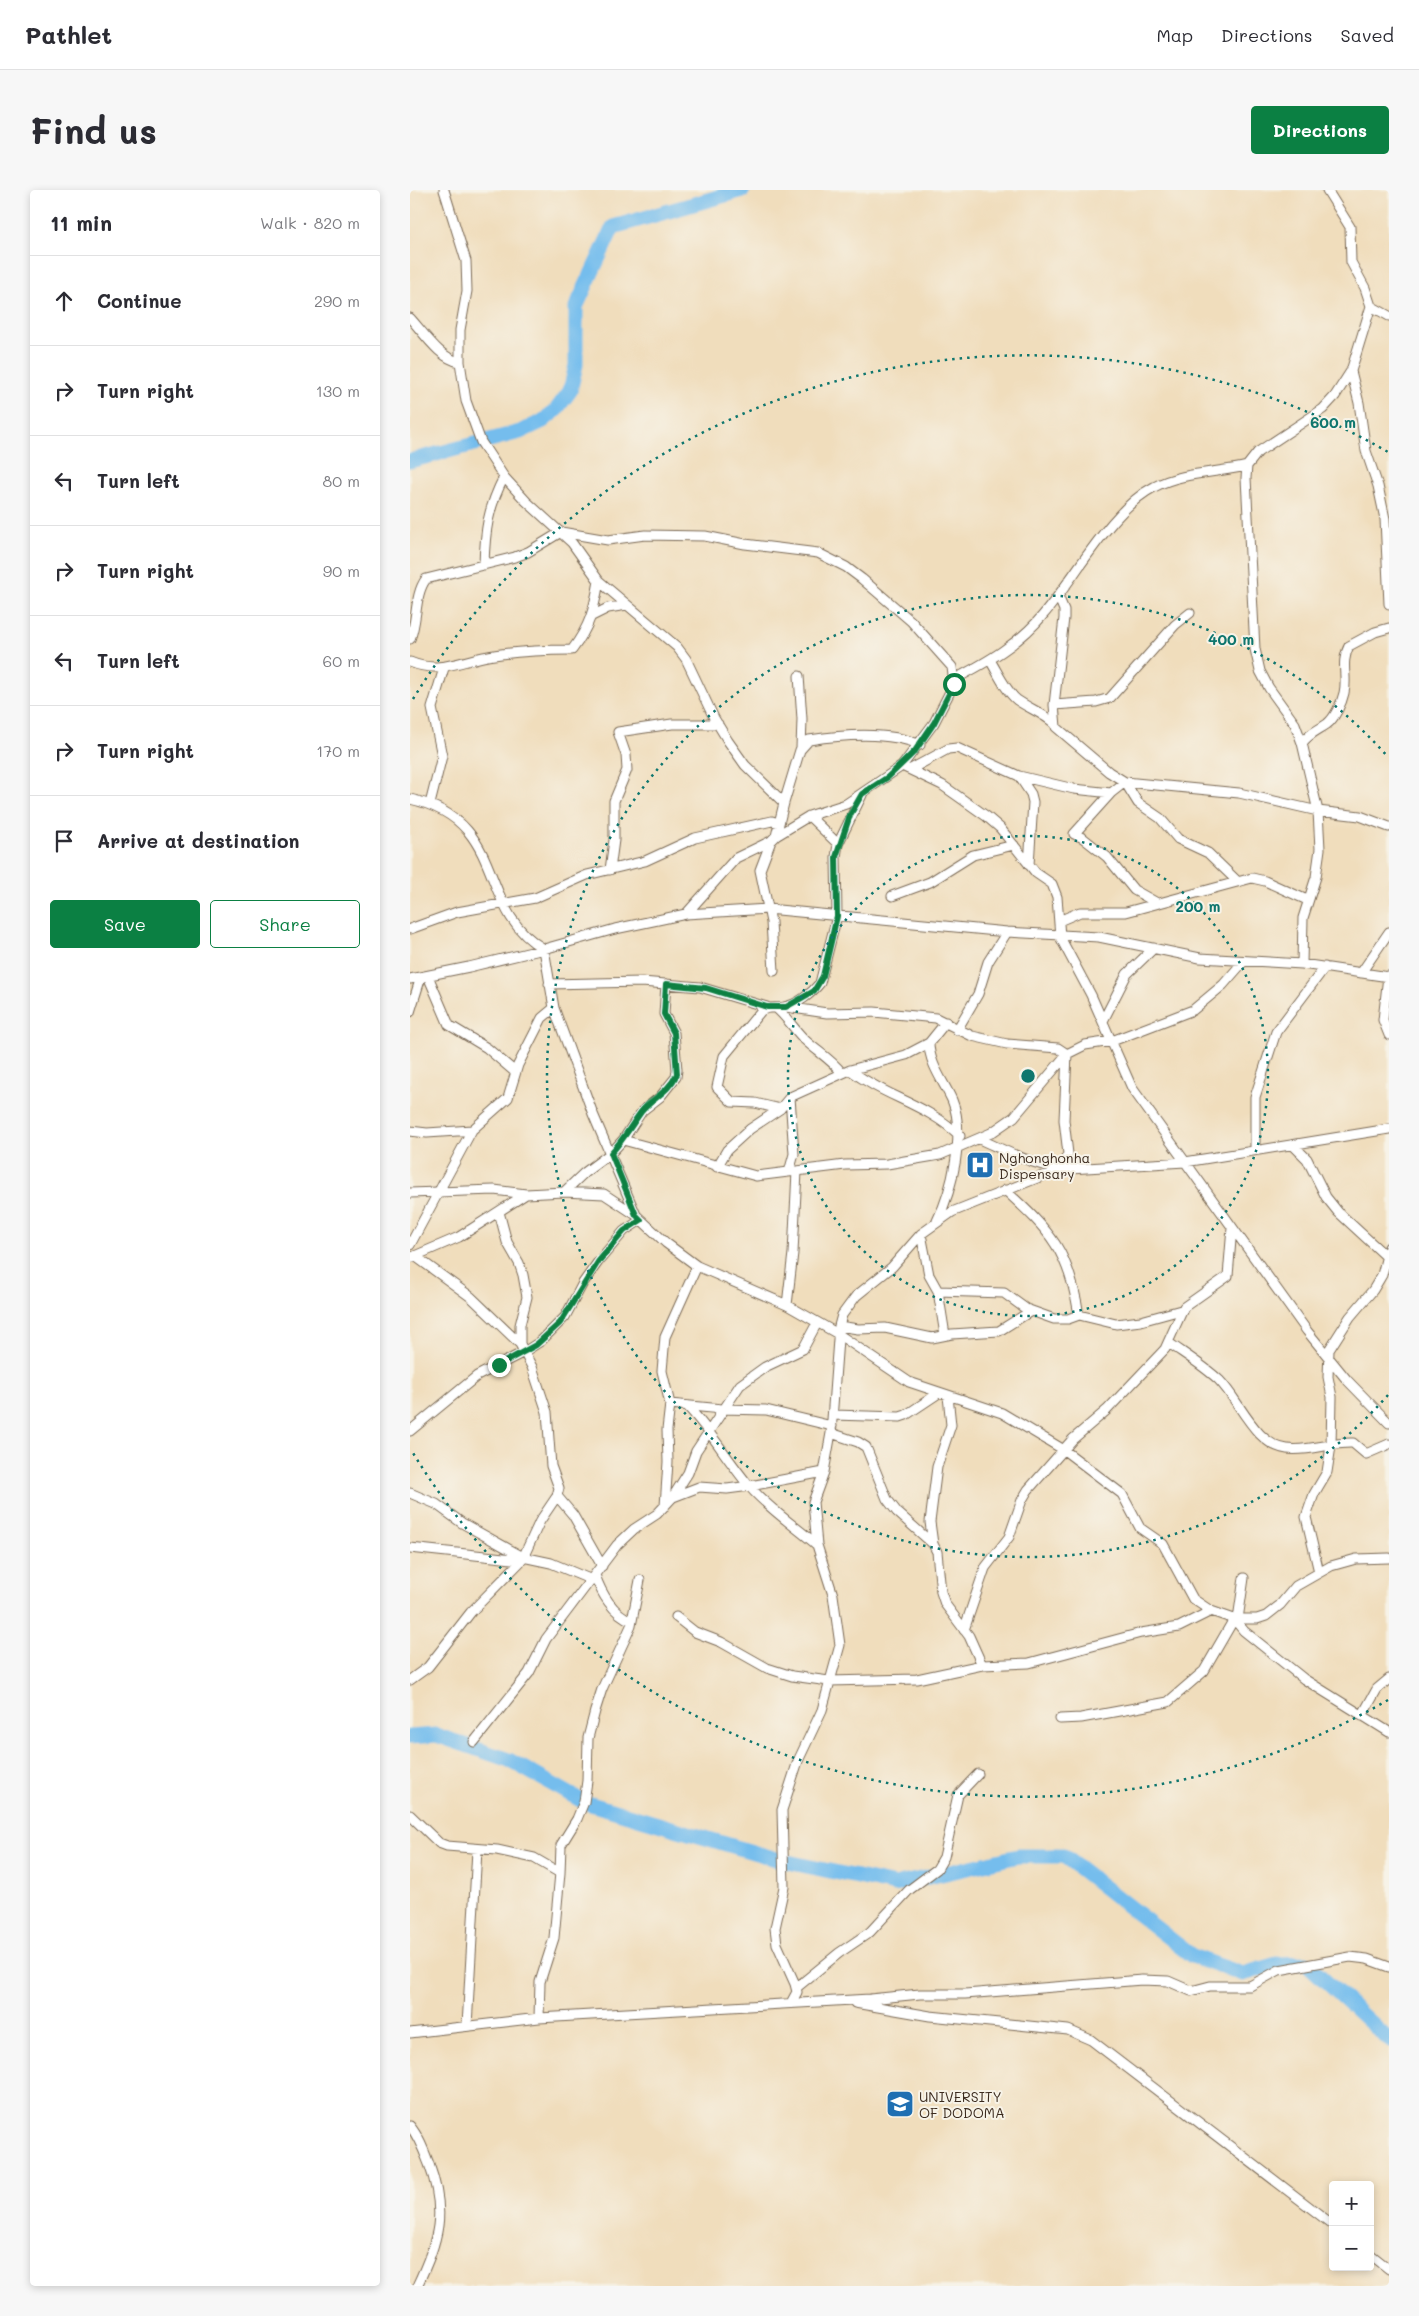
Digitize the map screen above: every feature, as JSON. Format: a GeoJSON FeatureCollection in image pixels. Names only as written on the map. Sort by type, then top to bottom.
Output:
{"type":"FeatureCollection","features":[{"type":"Feature","properties":{"kind":"street"},"geometry":{"type":"LineString","coordinates":[[444,190],[462,246],[467,274],[460,330],[460,362],[471,418],[481,442],[504,477],[526,502],[572,543],[585,564],[599,581],[671,640],[686,659],[718,724],[745,765],[784,802]]}},
{"type":"Feature","properties":{"kind":"street"},"geometry":{"type":"LineString","coordinates":[[1302,964],[1303,918],[1319,862],[1318,811],[1302,743],[1295,724],[1269,688],[1260,671],[1255,649],[1246,486],[1247,466],[1258,452],[1323,409],[1335,396],[1351,371],[1371,306],[1365,288],[1351,262],[1350,227],[1327,190]]}},
{"type":"Feature","properties":{"kind":"street"},"geometry":{"type":"LineString","coordinates":[[1371,306],[1389,316]]}},
{"type":"Feature","properties":{"kind":"street"},"geometry":{"type":"LineString","coordinates":[[410,318],[444,355],[451,360],[460,362]]}},
{"type":"Feature","properties":{"kind":"street"},"geometry":{"type":"LineString","coordinates":[[1351,371],[1359,403],[1366,451],[1378,486],[1385,519],[1389,604]]}},
{"type":"Feature","properties":{"kind":"street"},"geometry":{"type":"LineString","coordinates":[[906,767],[934,723],[954,679],[990,660],[1023,636],[1058,596],[1115,522],[1146,491],[1174,480],[1247,466]]}},
{"type":"Feature","properties":{"kind":"street"},"geometry":{"type":"LineString","coordinates":[[484,565],[485,534],[490,506],[504,477]]}},
{"type":"Feature","properties":{"kind":"street"},"geometry":{"type":"LineString","coordinates":[[410,639],[416,622],[421,587],[426,579],[528,552],[561,532],[608,540],[645,535],[706,536],[745,544],[818,553],[852,571],[911,621],[950,664],[954,679]]}},
{"type":"Feature","properties":{"kind":"street"},"geometry":{"type":"LineString","coordinates":[[410,662],[444,668],[490,655],[534,650],[572,650],[585,632],[592,616],[599,581]]}},
{"type":"Feature","properties":{"kind":"street"},"geometry":{"type":"LineString","coordinates":[[1054,724],[1054,705],[1064,618],[1064,610],[1058,596]]}},
{"type":"Feature","properties":{"kind":"street"},"geometry":{"type":"LineString","coordinates":[[592,616],[608,608],[627,605]]}},
{"type":"Feature","properties":{"kind":"street"},"geometry":{"type":"LineString","coordinates":[[1054,705],[1096,702],[1110,698],[1190,612]]}},
{"type":"Feature","properties":{"kind":"street"},"geometry":{"type":"LineString","coordinates":[[1302,743],[1310,733],[1330,720],[1342,698],[1345,688],[1343,668],[1349,646],[1375,632],[1389,628]]}},
{"type":"Feature","properties":{"kind":"street"},"geometry":{"type":"LineString","coordinates":[[990,660],[1011,693],[1018,700],[1040,712],[1060,732],[1109,772],[1125,782],[1138,803],[1160,818],[1178,839],[1208,853],[1237,881]]}},
{"type":"Feature","properties":{"kind":"street"},"geometry":{"type":"LineString","coordinates":[[430,804],[442,756],[432,708],[444,668]]}},
{"type":"Feature","properties":{"kind":"street"},"geometry":{"type":"LineString","coordinates":[[774,971],[771,929],[760,870],[779,824],[801,748],[802,719],[799,676]]}},
{"type":"Feature","properties":{"kind":"street"},"geometry":{"type":"LineString","coordinates":[[610,870],[615,828],[614,801],[627,770],[626,755],[618,732],[672,724],[718,724]]}},
{"type":"Feature","properties":{"kind":"street"},"geometry":{"type":"LineString","coordinates":[[801,748],[809,740],[861,736],[905,740],[920,744]]}},
{"type":"Feature","properties":{"kind":"street"},"geometry":{"type":"LineString","coordinates":[[686,914],[736,858],[809,816],[838,808],[906,767],[953,748],[968,752],[1019,776],[1074,789],[1111,793]]}},
{"type":"Feature","properties":{"kind":"street"},"geometry":{"type":"LineString","coordinates":[[906,767],[942,785],[986,816],[1014,845],[1029,865],[1055,888],[1060,937],[1103,1021],[1132,1088],[1232,1228],[1329,1358],[1365,1400],[1389,1423]]}},
{"type":"Feature","properties":{"kind":"street"},"geometry":{"type":"LineString","coordinates":[[1019,776],[1033,800],[1029,865]]}},
{"type":"Feature","properties":{"kind":"street"},"geometry":{"type":"LineString","coordinates":[[1158,903],[1134,890],[1107,857],[1083,838],[1074,834],[1111,793],[1125,782],[1239,792],[1318,811],[1360,816],[1389,827]]}},
{"type":"Feature","properties":{"kind":"street"},"geometry":{"type":"LineString","coordinates":[[786,1007],[814,991],[820,984],[837,916],[836,857],[838,844],[862,794]]}},
{"type":"Feature","properties":{"kind":"street"},"geometry":{"type":"LineString","coordinates":[[410,799],[430,804],[452,814],[474,838],[520,933],[544,949],[554,1008],[577,1072],[638,1218]]}},
{"type":"Feature","properties":{"kind":"street"},"geometry":{"type":"LineString","coordinates":[[809,816],[838,844]]}},
{"type":"Feature","properties":{"kind":"street"},"geometry":{"type":"LineString","coordinates":[[410,930],[457,912],[535,898],[570,881],[645,861],[695,838],[772,821],[779,824]]}},
{"type":"Feature","properties":{"kind":"street"},"geometry":{"type":"LineString","coordinates":[[892,896],[930,882],[973,855],[1014,845]]}},
{"type":"Feature","properties":{"kind":"street"},"geometry":{"type":"LineString","coordinates":[[1059,921],[1080,912],[1126,912],[1252,878],[1265,881],[1307,900]]}},
{"type":"Feature","properties":{"kind":"street"},"geometry":{"type":"LineString","coordinates":[[410,979],[544,949],[616,929],[686,914],[768,909],[1060,937],[1099,937],[1200,958],[1302,964],[1388,976],[1383,1020],[1389,1035]]}},
{"type":"Feature","properties":{"kind":"street"},"geometry":{"type":"LineString","coordinates":[[957,1030],[978,994],[990,957],[1007,932]]}},
{"type":"Feature","properties":{"kind":"street"},"geometry":{"type":"LineString","coordinates":[[1361,973],[1389,932]]}},
{"type":"Feature","properties":{"kind":"street"},"geometry":{"type":"LineString","coordinates":[[1103,1021],[1127,974],[1154,948]]}},
{"type":"Feature","properties":{"kind":"street"},"geometry":{"type":"LineString","coordinates":[[623,1140],[717,1167],[756,1176],[845,1165],[906,1162],[958,1149],[999,1129],[1014,1117],[1067,1054],[1085,1044],[1112,1041],[1198,1007],[1223,985],[1244,961]]}},
{"type":"Feature","properties":{"kind":"street"},"geometry":{"type":"LineString","coordinates":[[1255,1150],[1255,1097],[1276,1032],[1324,967]]}},
{"type":"Feature","properties":{"kind":"street"},"geometry":{"type":"LineString","coordinates":[[410,1012],[425,977]]}},
{"type":"Feature","properties":{"kind":"street"},"geometry":{"type":"LineString","coordinates":[[425,977],[448,1025],[487,1048],[515,1072]]}},
{"type":"Feature","properties":{"kind":"street"},"geometry":{"type":"LineString","coordinates":[[549,984],[666,984],[706,988],[772,1007],[786,1007],[827,1013],[900,1013],[936,1018],[972,1036],[1007,1044],[1058,1048],[1067,1054]]}},
{"type":"Feature","properties":{"kind":"street"},"geometry":{"type":"LineString","coordinates":[[564,1192],[584,1173],[611,1153],[623,1140],[642,1111],[660,1097],[677,1074],[674,1033],[664,1014],[666,984]]}},
{"type":"Feature","properties":{"kind":"street"},"geometry":{"type":"LineString","coordinates":[[772,1007],[792,1023],[804,1039],[846,1072],[871,1085],[921,1106],[957,1133],[968,1145]]}},
{"type":"Feature","properties":{"kind":"street"},"geometry":{"type":"LineString","coordinates":[[772,1007],[758,1014],[727,1051],[717,1087],[732,1102],[754,1103],[780,1109]]}},
{"type":"Feature","properties":{"kind":"street"},"geometry":{"type":"LineString","coordinates":[[410,1245],[472,1130],[508,1098],[515,1072],[542,1018],[554,1008]]}},
{"type":"Feature","properties":{"kind":"street"},"geometry":{"type":"LineString","coordinates":[[717,1167],[727,1150],[750,1129],[780,1109],[790,1097],[846,1072],[906,1055],[929,1043],[946,1022]]}},
{"type":"Feature","properties":{"kind":"street"},"geometry":{"type":"LineString","coordinates":[[929,1043],[931,1059],[955,1107],[958,1149],[949,1193],[937,1221]]}},
{"type":"Feature","properties":{"kind":"street"},"geometry":{"type":"LineString","coordinates":[[1060,1169],[1064,1165],[1068,1154],[1064,1120],[1067,1054]]}},
{"type":"Feature","properties":{"kind":"street"},"geometry":{"type":"LineString","coordinates":[[787,1305],[793,1253],[794,1154],[790,1097]]}},
{"type":"Feature","properties":{"kind":"street"},"geometry":{"type":"LineString","coordinates":[[410,1130],[427,1134],[472,1130]]}},
{"type":"Feature","properties":{"kind":"street"},"geometry":{"type":"LineString","coordinates":[[791,2003],[796,1995],[796,1988],[775,1934],[775,1918],[784,1887],[782,1810],[798,1762],[822,1710],[840,1645],[832,1595],[817,1544],[813,1502],[824,1472],[832,1429],[839,1330],[842,1315],[856,1296],[892,1267],[921,1234],[937,1221],[952,1212],[1060,1169],[1185,1162],[1389,1130]]}},
{"type":"Feature","properties":{"kind":"street"},"geometry":{"type":"LineString","coordinates":[[978,1139],[1026,1160],[1060,1169]]}},
{"type":"Feature","properties":{"kind":"street"},"geometry":{"type":"LineString","coordinates":[[1293,1145],[1307,1159],[1326,1197],[1338,1212],[1388,1258]]}},
{"type":"Feature","properties":{"kind":"street"},"geometry":{"type":"LineString","coordinates":[[410,1193],[494,1190],[526,1194],[564,1192],[604,1194],[638,1218],[666,1243],[697,1266],[787,1305],[817,1323],[839,1330],[909,1382],[1002,1413],[1064,1450],[1122,1494],[1140,1528],[1163,1544],[1193,1599],[1211,1611],[1236,1619],[1266,1616],[1280,1605],[1296,1586],[1331,1566],[1356,1559],[1389,1558]]}},
{"type":"Feature","properties":{"kind":"street"},"geometry":{"type":"LineString","coordinates":[[1005,1190],[1047,1232],[1057,1245],[1071,1274],[1079,1315]]}},
{"type":"Feature","properties":{"kind":"street"},"geometry":{"type":"LineString","coordinates":[[412,1257],[459,1237],[526,1194]]}},
{"type":"Feature","properties":{"kind":"street"},"geometry":{"type":"LineString","coordinates":[[498,1212],[506,1242],[522,1268],[527,1302],[520,1325],[522,1348]]}},
{"type":"Feature","properties":{"kind":"street"},"geometry":{"type":"LineString","coordinates":[[410,1431],[478,1376],[522,1348],[536,1345],[560,1323],[598,1262],[624,1231],[638,1218]]}},
{"type":"Feature","properties":{"kind":"street"},"geometry":{"type":"LineString","coordinates":[[964,1630],[985,1568],[1009,1537],[1022,1500],[1034,1481],[1107,1410],[1169,1343],[1182,1310],[1192,1300],[1228,1276],[1232,1228]]}},
{"type":"Feature","properties":{"kind":"street"},"geometry":{"type":"LineString","coordinates":[[921,1234],[929,1275],[938,1291],[945,1335]]}},
{"type":"Feature","properties":{"kind":"street"},"geometry":{"type":"LineString","coordinates":[[1319,1572],[1306,1517],[1314,1494],[1325,1476],[1331,1446],[1332,1397],[1328,1372],[1331,1345],[1350,1317],[1373,1290],[1382,1275],[1388,1258],[1389,1247]]}},
{"type":"Feature","properties":{"kind":"street"},"geometry":{"type":"LineString","coordinates":[[410,1680],[428,1667],[471,1612],[522,1558],[540,1521],[554,1504],[559,1488],[551,1466],[547,1412],[532,1366],[522,1348],[482,1306],[412,1257]]}},
{"type":"Feature","properties":{"kind":"street"},"geometry":{"type":"LineString","coordinates":[[664,1506],[670,1404],[662,1371],[665,1337],[697,1266]]}},
{"type":"Feature","properties":{"kind":"street"},"geometry":{"type":"LineString","coordinates":[[938,1291],[1004,1293],[1031,1311],[1059,1319],[1079,1315],[1105,1322],[1124,1324],[1182,1310]]}},
{"type":"Feature","properties":{"kind":"street"},"geometry":{"type":"LineString","coordinates":[[839,1330],[885,1328],[924,1338],[999,1331],[1031,1311]]}},
{"type":"Feature","properties":{"kind":"street"},"geometry":{"type":"LineString","coordinates":[[474,1742],[529,1672],[546,1639],[622,1540],[658,1514],[672,1498],[688,1473],[696,1451],[740,1385],[750,1376],[803,1349],[817,1323]]}},
{"type":"Feature","properties":{"kind":"street"},"geometry":{"type":"LineString","coordinates":[[1169,1343],[1205,1368],[1219,1381],[1257,1430],[1274,1446],[1294,1450],[1353,1443],[1366,1454],[1389,1444]]}},
{"type":"Feature","properties":{"kind":"street"},"geometry":{"type":"LineString","coordinates":[[833,1414],[900,1417],[944,1394]]}},
{"type":"Feature","properties":{"kind":"street"},"geometry":{"type":"LineString","coordinates":[[944,1394],[951,1425],[937,1467],[929,1517],[933,1544],[937,1552],[941,1592],[945,1604],[969,1636],[982,1665]]}},
{"type":"Feature","properties":{"kind":"street"},"geometry":{"type":"LineString","coordinates":[[670,1404],[722,1410],[766,1410],[832,1429],[858,1442],[866,1447],[887,1498],[897,1512],[933,1544]]}},
{"type":"Feature","properties":{"kind":"street"},"geometry":{"type":"LineString","coordinates":[[687,1406],[709,1430],[760,1498],[817,1544]]}},
{"type":"Feature","properties":{"kind":"street"},"geometry":{"type":"LineString","coordinates":[[672,1498],[699,1487],[727,1489],[824,1472]]}},
{"type":"Feature","properties":{"kind":"street"},"geometry":{"type":"LineString","coordinates":[[410,1493],[436,1504],[462,1523],[522,1558]]}},
{"type":"Feature","properties":{"kind":"street"},"geometry":{"type":"LineString","coordinates":[[557,1496],[574,1515],[602,1566]]}},
{"type":"Feature","properties":{"kind":"street"},"geometry":{"type":"LineString","coordinates":[[410,1548],[522,1558],[551,1563],[593,1578],[614,1610],[632,1621]]}},
{"type":"Feature","properties":{"kind":"street"},"geometry":{"type":"LineString","coordinates":[[1060,1719],[1081,1718],[1168,1702],[1204,1671],[1236,1619],[1244,1578]]}},
{"type":"Feature","properties":{"kind":"street"},"geometry":{"type":"LineString","coordinates":[[540,2018],[540,1982],[554,1938],[560,1898],[561,1845],[584,1802],[587,1781],[588,1738],[602,1688],[632,1621],[640,1580]]}},
{"type":"Feature","properties":{"kind":"street"},"geometry":{"type":"LineString","coordinates":[[676,1617],[695,1632],[722,1642],[768,1668],[792,1676],[829,1681],[917,1679],[982,1665],[1038,1662],[1141,1633],[1179,1627],[1211,1611]]}},
{"type":"Feature","properties":{"kind":"street"},"geometry":{"type":"LineString","coordinates":[[1236,1619],[1244,1631],[1304,1679],[1389,1732]]}},
{"type":"Feature","properties":{"kind":"street"},"geometry":{"type":"LineString","coordinates":[[1362,1716],[1377,1689],[1389,1679]]}},
{"type":"Feature","properties":{"kind":"street"},"geometry":{"type":"LineString","coordinates":[[796,1988],[839,1953],[870,1932],[904,1895],[937,1869],[944,1857],[958,1795],[978,1774]]}},
{"type":"Feature","properties":{"kind":"street"},"geometry":{"type":"LineString","coordinates":[[410,1815],[439,1843],[456,1848],[497,1850],[534,1858],[560,1873]]}},
{"type":"Feature","properties":{"kind":"street"},"geometry":{"type":"LineString","coordinates":[[467,2026],[477,1850]]}},
{"type":"Feature","properties":{"kind":"street"},"geometry":{"type":"LineString","coordinates":[[410,2033],[540,2018],[920,1994],[965,1994],[1142,1980],[1168,1980],[1191,1991],[1210,1986],[1250,1986],[1279,1970],[1350,1957],[1367,1959],[1389,1967]]}},
{"type":"Feature","properties":{"kind":"street"},"geometry":{"type":"LineString","coordinates":[[838,2000],[930,2016],[1068,2030],[1091,2040],[1329,2222]]}},
{"type":"Feature","properties":{"kind":"street"},"geometry":{"type":"LineString","coordinates":[[410,2126],[424,2151],[440,2200],[436,2238],[417,2286]]}},
{"type":"Feature","properties":{"kind":"street"},"geometry":{"type":"LineString","coordinates":[[1374,2257],[1389,2268]]}},
{"type":"Feature","properties":{"kind":"waterway"},"geometry":{"type":"LineString","coordinates":[[410,461],[520,432],[543,421],[556,410],[570,391],[576,365],[576,307],[613,227],[743,190]]}},
{"type":"Feature","properties":{"kind":"waterway"},"geometry":{"type":"LineString","coordinates":[[410,1737],[436,1735],[509,1760],[584,1802],[783,1861],[895,1885],[1018,1856],[1064,1856],[1192,1956],[1243,1974],[1277,1964],[1306,1963],[1389,2040]]}},
{"type":"Feature","properties":{"kind":"place","name":"Nghonghonha Dispensary"},"geometry":{"type":"Point","coordinates":[980,1165]}},
{"type":"Feature","properties":{"kind":"place","name":"UNIVERSITY OF DODOMA"},"geometry":{"type":"Point","coordinates":[900,2104]}},
{"type":"Feature","properties":{"kind":"route"},"geometry":{"type":"LineString","coordinates":[[499,1365],[536,1345],[560,1323],[568,1312],[583,1282],[598,1262],[624,1231],[641,1220],[636,1215],[611,1153],[623,1140],[629,1128],[642,1111],[660,1097],[677,1074],[674,1033],[664,1014],[666,984],[706,988],[767,1007],[782,1008],[791,1005],[814,991],[820,984],[823,976],[837,916],[836,857],[838,844],[850,815],[862,794],[902,766],[915,751],[934,723],[954,684]]}}]}
